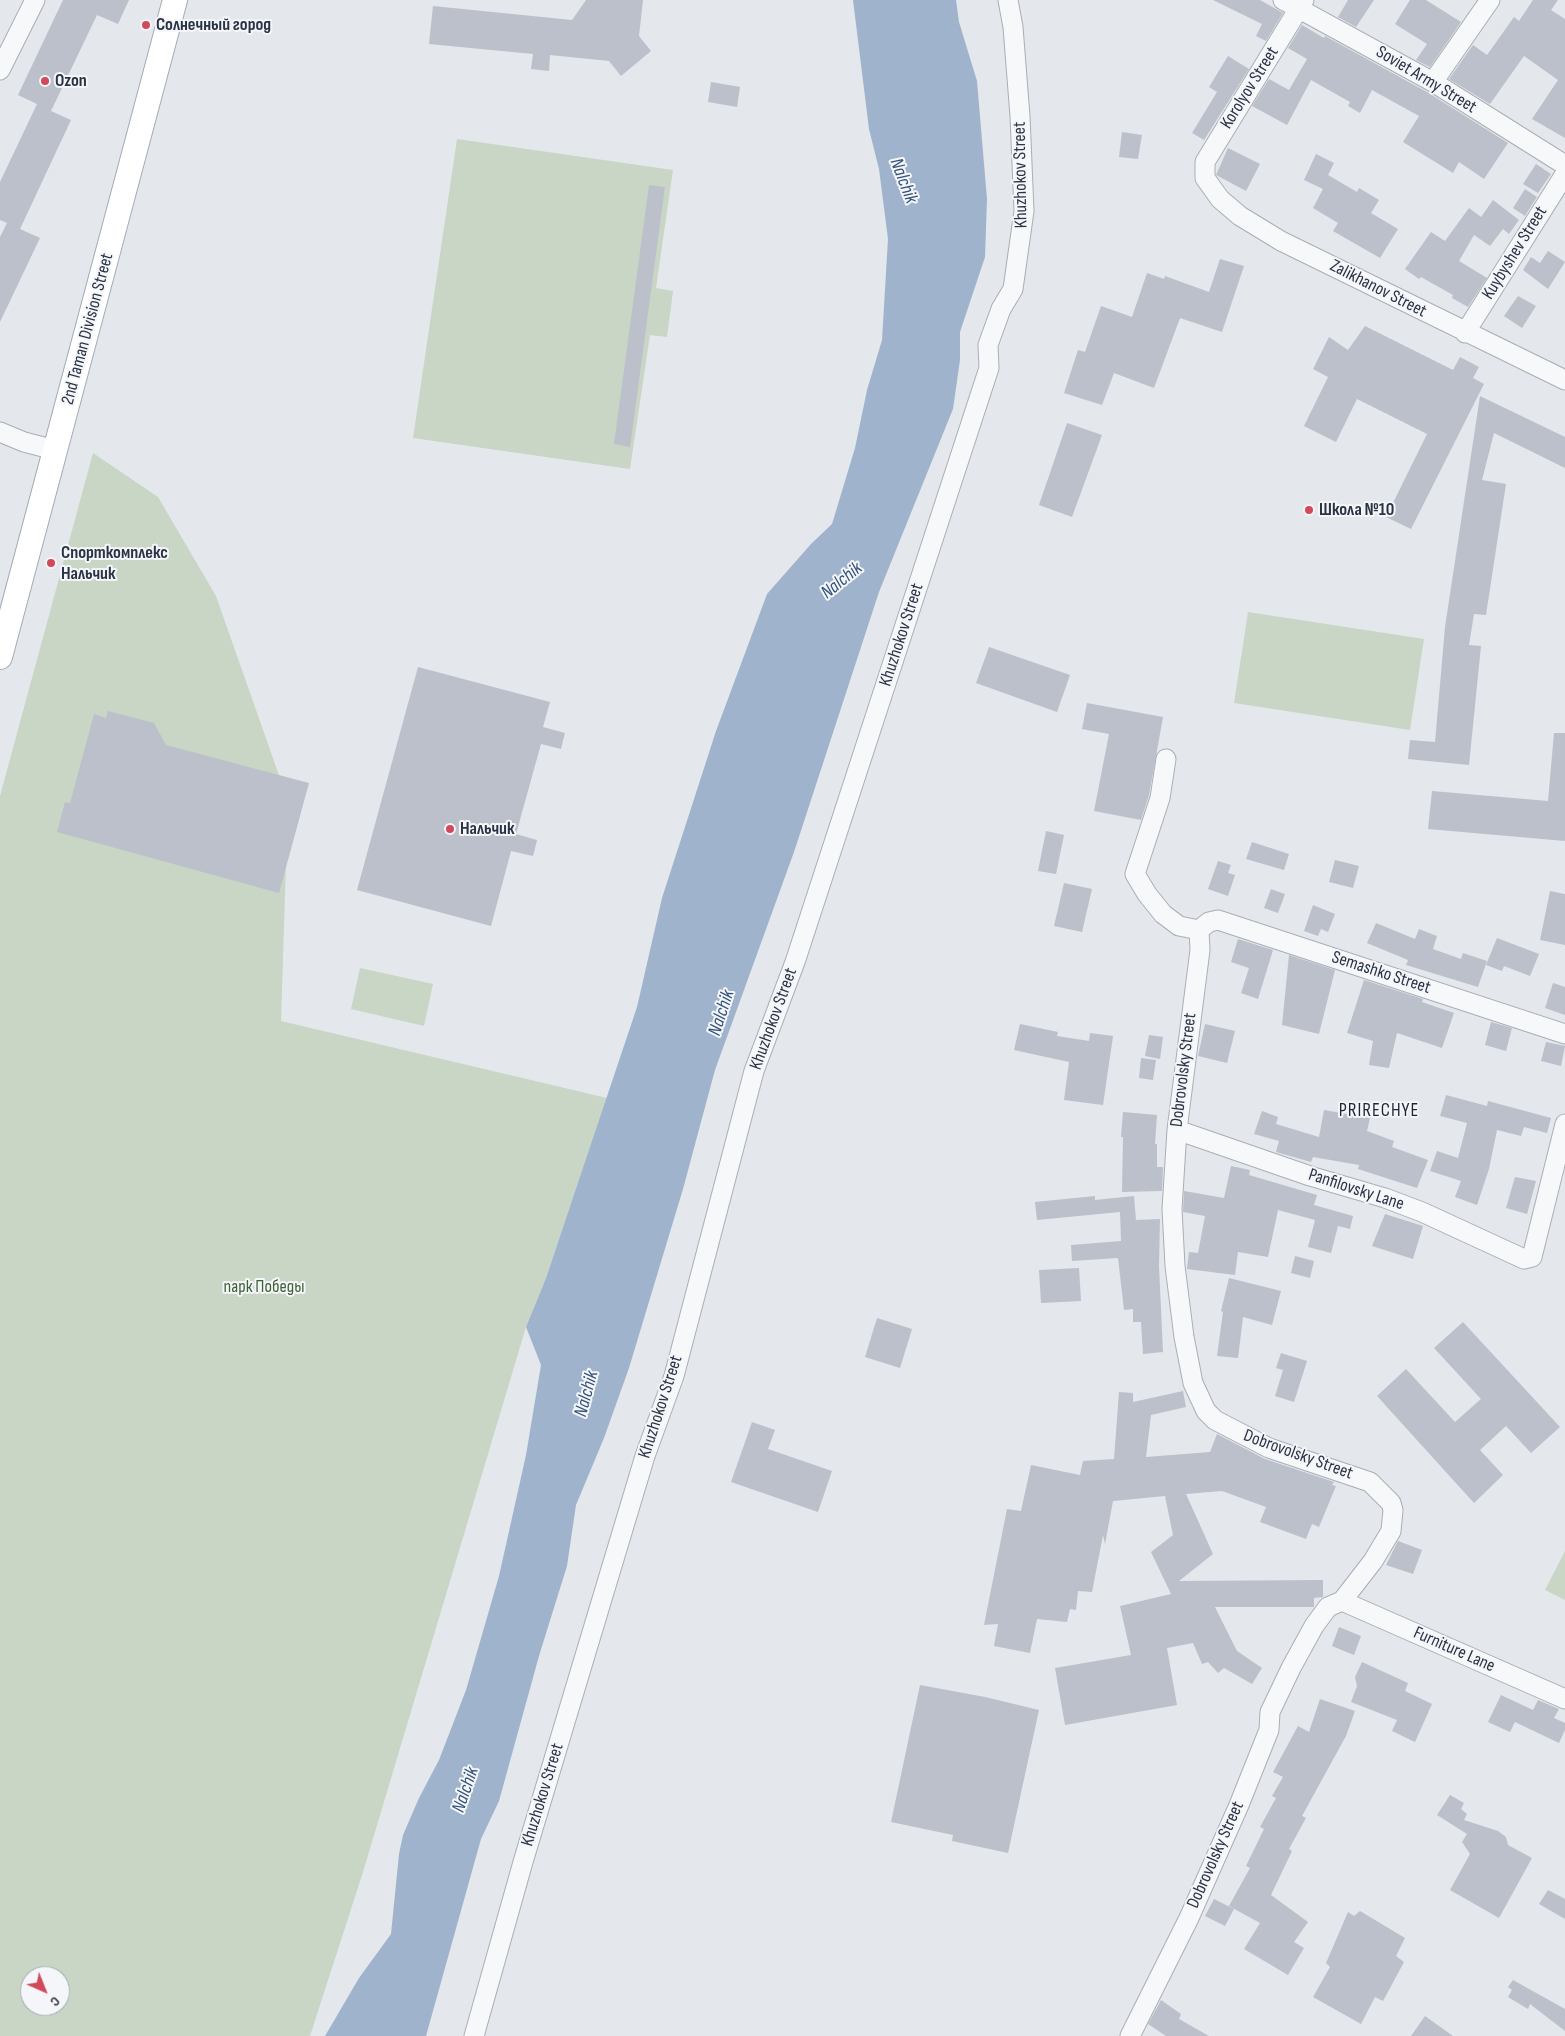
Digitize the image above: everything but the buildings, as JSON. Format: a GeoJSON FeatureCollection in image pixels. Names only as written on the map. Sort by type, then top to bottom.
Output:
{"type":"FeatureCollection","features":[{"type":"Feature","properties":{"kind":"main road","name":"2nd Taman Division Street"},"geometry":{"type":"LineString","coordinates":[[0,657],[175,0]]}},
{"type":"Feature","properties":{"kind":"street"},"geometry":{"type":"LineString","coordinates":[[0,70],[35,0]]}},
{"type":"Feature","properties":{"kind":"street","name":"Khuzhokov Street"},"geometry":{"type":"LineString","coordinates":[[474,2036],[526,1852],[642,1465],[674,1376],[754,1071],[795,962],[981,395],[989,368],[988,345],[1001,309],[1014,289],[1024,211],[1019,106],[1013,27],[1008,0]]}},
{"type":"Feature","properties":{"kind":"street"},"geometry":{"type":"LineString","coordinates":[[1433,82],[1490,0]]}},
{"type":"Feature","properties":{"kind":"street","name":"Soviet Army Street"},"geometry":{"type":"LineString","coordinates":[[1296,2],[1433,82],[1565,165]]}},
{"type":"Feature","properties":{"kind":"street","name":"Korolyov Street"},"geometry":{"type":"LineString","coordinates":[[1205,178],[1205,162],[1296,2]]}},
{"type":"Feature","properties":{"kind":"street","name":"Kuybyshev Street"},"geometry":{"type":"LineString","coordinates":[[1465,333],[1565,174]]}},
{"type":"Feature","properties":{"kind":"street","name":"Zalikhanov Street"},"geometry":{"type":"LineString","coordinates":[[1205,178],[1220,198],[1240,216],[1272,236],[1465,333],[1565,380]]}},
{"type":"Feature","properties":{"kind":"street"},"geometry":{"type":"LineString","coordinates":[[0,432],[24,442],[55,450]]}},
{"type":"Feature","properties":{"kind":"street"},"geometry":{"type":"LineString","coordinates":[[1166,759],[1160,798],[1135,874],[1147,894],[1163,914],[1180,926],[1200,930]]}},
{"type":"Feature","properties":{"kind":"street","name":"Semashko Street"},"geometry":{"type":"LineString","coordinates":[[1200,930],[1209,922],[1218,920],[1565,1034]]}},
{"type":"Feature","properties":{"kind":"street","name":"Dobrovolsky Street"},"geometry":{"type":"LineString","coordinates":[[1130,2036],[1188,1918],[1239,1805],[1269,1730],[1270,1712],[1290,1668],[1314,1626],[1328,1607],[1342,1600],[1373,1561],[1391,1531],[1394,1510],[1391,1503],[1370,1482],[1269,1448],[1228,1428],[1206,1411],[1193,1383],[1184,1337],[1175,1266],[1172,1209],[1177,1130],[1200,950],[1200,930]]}},
{"type":"Feature","properties":{"kind":"street","name":"Panfilovsky Lane"},"geometry":{"type":"LineString","coordinates":[[1177,1130],[1310,1176],[1385,1198],[1422,1212],[1513,1256],[1524,1259],[1532,1257],[1565,1124]]}},
{"type":"Feature","properties":{"kind":"street","name":"Furniture Lane"},"geometry":{"type":"LineString","coordinates":[[1342,1600],[1565,1699]]}},
{"type":"Feature","properties":{"kind":"green space"},"geometry":{"type":"Polygon","coordinates":[[[457,139],[673,170],[656,288],[673,291],[667,337],[650,335],[630,469],[413,438],[457,139]]]}},
{"type":"Feature","properties":{"kind":"green space","name":"парк Победы"},"geometry":{"type":"Polygon","coordinates":[[[93,453],[158,497],[216,596],[288,801],[281,1021],[607,1098],[546,1278],[526,1327],[363,1872],[310,2036],[0,2036],[0,796],[93,453]]]}},
{"type":"Feature","properties":{"kind":"green space"},"geometry":{"type":"Polygon","coordinates":[[[1248,612],[1424,639],[1410,730],[1234,703],[1248,612]]]}},
{"type":"Feature","properties":{"kind":"green space"},"geometry":{"type":"Polygon","coordinates":[[[360,968],[433,984],[424,1026],[351,1009],[360,968]]]}},
{"type":"Feature","properties":{"kind":"green space"},"geometry":{"type":"Polygon","coordinates":[[[1565,1551],[1565,1600],[1545,1590],[1565,1551]]]}},
{"type":"Feature","properties":{"kind":"water","name":"Nalchik"},"geometry":{"type":"Polygon","coordinates":[[[853,0],[956,0],[959,22],[977,81],[987,199],[985,257],[960,332],[960,360],[953,409],[879,592],[794,852],[715,1070],[683,1189],[629,1368],[604,1438],[576,1505],[567,1566],[539,1656],[499,1801],[481,1839],[426,2036],[325,2036],[359,1978],[391,1934],[399,1854],[403,1835],[419,1798],[439,1760],[466,1690],[499,1576],[526,1455],[541,1365],[526,1327],[546,1278],[637,1007],[662,898],[716,731],[767,594],[811,544],[832,524],[855,448],[867,390],[882,340],[888,239],[879,169],[869,129],[853,0]]]}},
{"type":"Feature","properties":{"kind":"place","name":"Солнечный город"},"geometry":{"type":"Point","coordinates":[146,25]}},
{"type":"Feature","properties":{"kind":"place","name":"Ozon"},"geometry":{"type":"Point","coordinates":[45,81]}},
{"type":"Feature","properties":{"kind":"place","name":"Школа №10"},"geometry":{"type":"Point","coordinates":[1309,510]}},
{"type":"Feature","properties":{"kind":"place","name":"Спорткомплекс Нальчик"},"geometry":{"type":"Point","coordinates":[51,563]}},
{"type":"Feature","properties":{"kind":"place","name":"Нальчик"},"geometry":{"type":"Point","coordinates":[450,829]}},
{"type":"Feature","properties":{"kind":"district","name":"PRIRECHYE"},"geometry":{"type":"Point","coordinates":[1379,1111]}}]}
